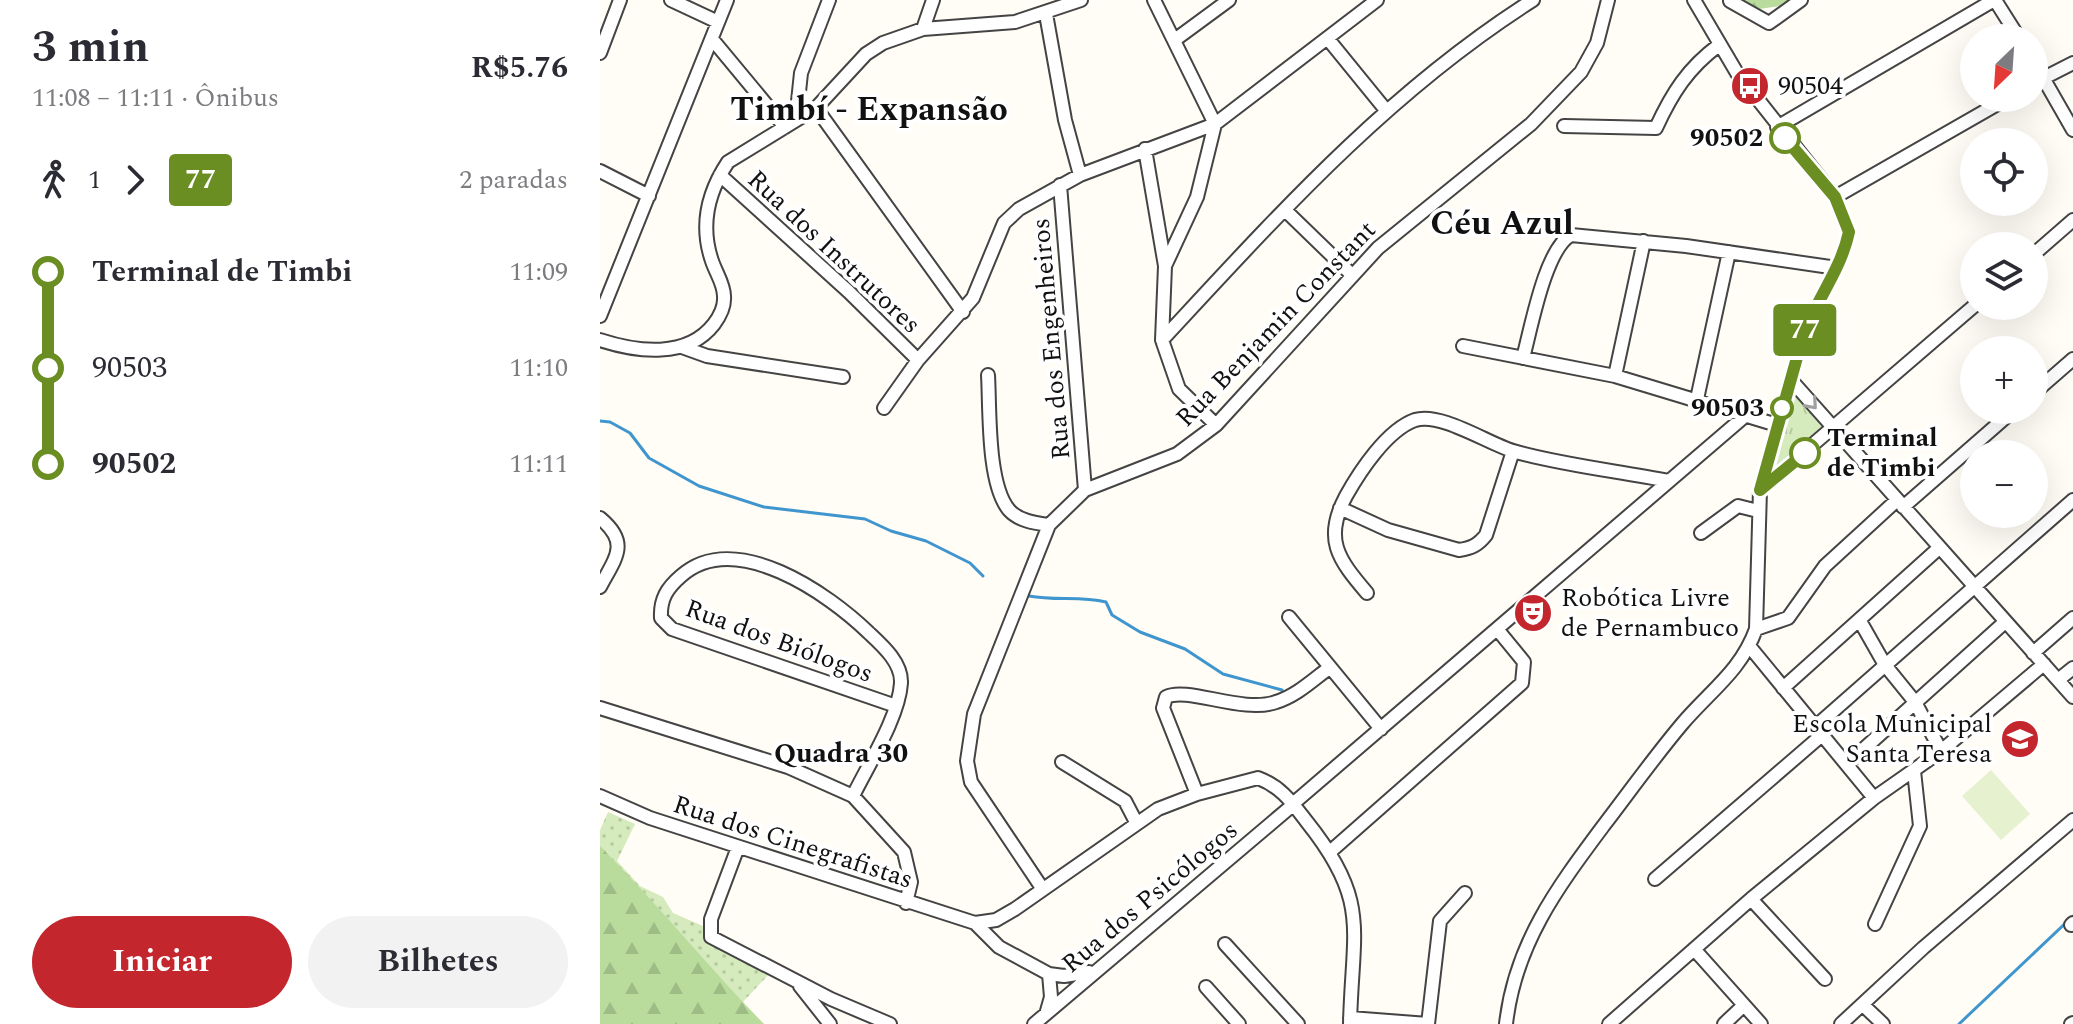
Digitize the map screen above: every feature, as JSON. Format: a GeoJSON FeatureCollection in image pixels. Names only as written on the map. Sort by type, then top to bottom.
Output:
{"type":"FeatureCollection","features":[{"type":"Feature","properties":{"kind":"street"},"geometry":{"type":"LineString","coordinates":[[600,53],[620,0]]}},
{"type":"Feature","properties":{"kind":"street"},"geometry":{"type":"LineString","coordinates":[[671,0],[718,22]]}},
{"type":"Feature","properties":{"kind":"street"},"geometry":{"type":"LineString","coordinates":[[600,316],[727,0]]}},
{"type":"Feature","properties":{"kind":"street"},"geometry":{"type":"LineString","coordinates":[[796,120],[801,73],[829,0]]}},
{"type":"Feature","properties":{"kind":"street"},"geometry":{"type":"LineString","coordinates":[[923,29],[933,0]]}},
{"type":"Feature","properties":{"kind":"street"},"geometry":{"type":"LineString","coordinates":[[682,347],[709,330],[723,308],[725,296],[707,244],[706,228],[707,212],[728,162],[816,108],[866,54],[883,43],[923,29],[982,27],[1046,14],[1081,0]]}},
{"type":"Feature","properties":{"kind":"street"},"geometry":{"type":"LineString","coordinates":[[1154,0],[1176,39],[1215,124],[1197,197],[1165,266]]}},
{"type":"Feature","properties":{"kind":"street"},"geometry":{"type":"LineString","coordinates":[[1176,39],[1229,0]]}},
{"type":"Feature","properties":{"kind":"street"},"geometry":{"type":"LineString","coordinates":[[884,408],[918,360],[963,312],[980,284],[1004,223],[1027,203],[1080,175],[1215,124],[1377,0]]}},
{"type":"Feature","properties":{"kind":"street"},"geometry":{"type":"LineString","coordinates":[[1162,340],[1347,144],[1385,109],[1533,0]]}},
{"type":"Feature","properties":{"kind":"street","name":"Rua Benjamin Constant"},"geometry":{"type":"LineString","coordinates":[[1042,888],[971,782],[967,761],[974,714],[1049,525],[1085,490],[1177,454],[1216,425],[1352,275],[1402,227],[1531,124],[1581,72],[1597,43],[1608,0]]}},
{"type":"Feature","properties":{"kind":"street"},"geometry":{"type":"LineString","coordinates":[[1506,1024],[1510,988],[1542,910],[1661,750],[1729,678],[1750,647],[1756,629],[1760,490],[1811,313],[1837,268],[1849,232],[1835,197],[1777,127],[1719,45],[1694,0]]}},
{"type":"Feature","properties":{"kind":"street"},"geometry":{"type":"LineString","coordinates":[[1730,1],[1769,23],[1801,0]]}},
{"type":"Feature","properties":{"kind":"street"},"geometry":{"type":"LineString","coordinates":[[1777,127],[1994,0],[2010,24]]}},
{"type":"Feature","properties":{"kind":"street"},"geometry":{"type":"LineString","coordinates":[[1046,14],[1065,120],[1080,175]]}},
{"type":"Feature","properties":{"kind":"street"},"geometry":{"type":"LineString","coordinates":[[712,39],[785,127]]}},
{"type":"Feature","properties":{"kind":"street"},"geometry":{"type":"LineString","coordinates":[[1328,39],[1385,109]]}},
{"type":"Feature","properties":{"kind":"street"},"geometry":{"type":"LineString","coordinates":[[1564,126],[1656,128],[1689,70],[1719,45]]}},
{"type":"Feature","properties":{"kind":"street"},"geometry":{"type":"LineString","coordinates":[[2048,76],[2073,63]]}},
{"type":"Feature","properties":{"kind":"street"},"geometry":{"type":"LineString","coordinates":[[2048,93],[2073,130]]}},
{"type":"Feature","properties":{"kind":"street"},"geometry":{"type":"LineString","coordinates":[[816,108],[963,312]]}},
{"type":"Feature","properties":{"kind":"street"},"geometry":{"type":"LineString","coordinates":[[1835,197],[1984,112]]}},
{"type":"Feature","properties":{"kind":"street"},"geometry":{"type":"LineString","coordinates":[[1145,149],[1165,266],[1162,340],[1168,365],[1179,389],[1216,425]]}},
{"type":"Feature","properties":{"kind":"street"},"geometry":{"type":"LineString","coordinates":[[600,171],[649,196]]}},
{"type":"Feature","properties":{"kind":"street","name":"Rua dos Instrutores"},"geometry":{"type":"LineString","coordinates":[[720,175],[849,292],[918,360]]}},
{"type":"Feature","properties":{"kind":"street","name":"Rua dos Engenheiros"},"geometry":{"type":"LineString","coordinates":[[1060,185],[1085,490]]}},
{"type":"Feature","properties":{"kind":"street"},"geometry":{"type":"LineString","coordinates":[[1286,211],[1352,275]]}},
{"type":"Feature","properties":{"kind":"street"},"geometry":{"type":"LineString","coordinates":[[2048,242],[2073,220]]}},
{"type":"Feature","properties":{"kind":"street"},"geometry":{"type":"LineString","coordinates":[[1523,358],[1553,256],[1563,239],[1571,235],[1644,241],[1837,268]]}},
{"type":"Feature","properties":{"kind":"street"},"geometry":{"type":"LineString","coordinates":[[1615,376],[1644,241]]}},
{"type":"Feature","properties":{"kind":"street"},"geometry":{"type":"LineString","coordinates":[[1697,399],[1729,252]]}},
{"type":"Feature","properties":{"kind":"street"},"geometry":{"type":"LineString","coordinates":[[1760,490],[1960,318]]}},
{"type":"Feature","properties":{"kind":"street"},"geometry":{"type":"LineString","coordinates":[[600,340],[633,349],[682,347],[707,356],[843,377]]}},
{"type":"Feature","properties":{"kind":"street"},"geometry":{"type":"LineString","coordinates":[[1463,346],[1615,376],[1777,425]]}},
{"type":"Feature","properties":{"kind":"street"},"geometry":{"type":"LineString","coordinates":[[2048,381],[2073,359]]}},
{"type":"Feature","properties":{"kind":"street"},"geometry":{"type":"LineString","coordinates":[[988,375],[993,455],[1002,499],[1022,519],[1049,525]]}},
{"type":"Feature","properties":{"kind":"street"},"geometry":{"type":"LineString","coordinates":[[1791,380],[2073,697]]}},
{"type":"Feature","properties":{"kind":"street","name":"Rua dos Psicólogos"},"geometry":{"type":"LineString","coordinates":[[1034,1024],[1745,416]]}},
{"type":"Feature","properties":{"kind":"street"},"geometry":{"type":"LineString","coordinates":[[1367,593],[1344,566],[1337,551],[1334,525],[1340,508],[1379,450],[1402,426],[1415,420],[1438,421],[1513,451],[1669,481]]}},
{"type":"Feature","properties":{"kind":"street"},"geometry":{"type":"LineString","coordinates":[[1756,629],[1788,618],[1825,566],[1997,424]]}},
{"type":"Feature","properties":{"kind":"street"},"geometry":{"type":"LineString","coordinates":[[1340,508],[1388,530],[1459,550],[1478,545],[1486,535],[1513,451]]}},
{"type":"Feature","properties":{"kind":"street"},"geometry":{"type":"LineString","coordinates":[[1655,879],[1818,731],[1885,665],[2073,500]]}},
{"type":"Feature","properties":{"kind":"street"},"geometry":{"type":"LineString","coordinates":[[1701,533],[1738,506],[1758,511]]}},
{"type":"Feature","properties":{"kind":"street"},"geometry":{"type":"LineString","coordinates":[[600,518],[615,531],[618,554],[600,587]]}},
{"type":"Feature","properties":{"kind":"street"},"geometry":{"type":"LineString","coordinates":[[600,533],[615,531]]}},
{"type":"Feature","properties":{"kind":"street"},"geometry":{"type":"LineString","coordinates":[[1783,688],[1939,548]]}},
{"type":"Feature","properties":{"kind":"street","name":"Rua dos Biólogos"},"geometry":{"type":"LineString","coordinates":[[853,796],[896,706],[901,682],[897,665],[885,649],[839,607],[790,575],[728,559],[705,561],[688,569],[663,597],[661,618],[672,629],[896,706]]}},
{"type":"Feature","properties":{"kind":"street"},"geometry":{"type":"LineString","coordinates":[[1289,617],[1381,729]]}},
{"type":"Feature","properties":{"kind":"street"},"geometry":{"type":"LineString","coordinates":[[2033,653],[2073,618]]}},
{"type":"Feature","properties":{"kind":"street"},"geometry":{"type":"LineString","coordinates":[[1860,621],[1885,665],[1915,702],[1941,751]]}},
{"type":"Feature","properties":{"kind":"street"},"geometry":{"type":"LineString","coordinates":[[1847,764],[2005,622]]}},
{"type":"Feature","properties":{"kind":"street"},"geometry":{"type":"LineString","coordinates":[[1331,851],[1522,683],[1524,662],[1497,629]]}},
{"type":"Feature","properties":{"kind":"street"},"geometry":{"type":"LineString","coordinates":[[1750,647],[1874,798]]}},
{"type":"Feature","properties":{"kind":"street"},"geometry":{"type":"LineString","coordinates":[[1609,1024],[1751,899],[1874,798],[1941,751],[2044,664]]}},
{"type":"Feature","properties":{"kind":"street"},"geometry":{"type":"LineString","coordinates":[[1197,794],[1163,708],[1166,697],[1179,695],[1248,706],[1275,703],[1329,668]]}},
{"type":"Feature","properties":{"kind":"street"},"geometry":{"type":"LineString","coordinates":[[2058,680],[2073,668]]}},
{"type":"Feature","properties":{"kind":"street"},"geometry":{"type":"LineString","coordinates":[[600,708],[788,767],[853,796],[904,852],[911,882],[906,903]]}},
{"type":"Feature","properties":{"kind":"street"},"geometry":{"type":"LineString","coordinates":[[1062,762],[1125,801],[1136,822]]}},
{"type":"Feature","properties":{"kind":"street"},"geometry":{"type":"LineString","coordinates":[[1875,924],[1920,826],[1914,771]]}},
{"type":"Feature","properties":{"kind":"street"},"geometry":{"type":"LineString","coordinates":[[975,923],[996,920],[1136,822],[1197,794],[1253,778],[1264,781],[1294,803],[1331,851],[1355,913],[1350,1021],[1428,1024],[1440,921],[1465,893]]}},
{"type":"Feature","properties":{"kind":"street","name":"Rua dos Cinegrafistas"},"geometry":{"type":"LineString","coordinates":[[600,796],[650,818],[975,923],[999,947],[1049,974]]}},
{"type":"Feature","properties":{"kind":"street"},"geometry":{"type":"LineString","coordinates":[[1841,1024],[1923,948],[2073,820]]}},
{"type":"Feature","properties":{"kind":"street"},"geometry":{"type":"LineString","coordinates":[[738,847],[711,919],[711,937],[796,981],[890,1024]]}},
{"type":"Feature","properties":{"kind":"street"},"geometry":{"type":"LineString","coordinates":[[1751,899],[1825,979]]}},
{"type":"Feature","properties":{"kind":"street"},"geometry":{"type":"LineString","coordinates":[[1225,944],[1298,1024]]}},
{"type":"Feature","properties":{"kind":"street"},"geometry":{"type":"LineString","coordinates":[[1694,949],[1761,1024]]}},
{"type":"Feature","properties":{"kind":"street"},"geometry":{"type":"LineString","coordinates":[[1046,1014],[1051,997],[1049,974],[1079,976],[1096,970]]}},
{"type":"Feature","properties":{"kind":"street"},"geometry":{"type":"LineString","coordinates":[[796,981],[830,1024]]}},
{"type":"Feature","properties":{"kind":"street"},"geometry":{"type":"LineString","coordinates":[[1206,987],[1239,1024]]}},
{"type":"Feature","properties":{"kind":"street"},"geometry":{"type":"LineString","coordinates":[[1724,1024],[1744,1005]]}},
{"type":"Feature","properties":{"kind":"street"},"geometry":{"type":"LineString","coordinates":[[1863,1005],[1883,1024]]}},
{"type":"Feature","properties":{"kind":"green space"},"geometry":{"type":"Polygon","coordinates":[[[1735,0],[1793,0],[1788,5],[1759,9],[1735,0]]]}},
{"type":"Feature","properties":{"kind":"green space"},"geometry":{"type":"Polygon","coordinates":[[[1791,380],[1834,428],[1760,490],[1791,380]]]}},
{"type":"Feature","properties":{"kind":"green space"},"geometry":{"type":"Polygon","coordinates":[[[1991,770],[2030,814],[2001,840],[1962,796],[1991,770]]]}},
{"type":"Feature","properties":{"kind":"green space"},"geometry":{"type":"Polygon","coordinates":[[[608,812],[635,824],[617,861],[640,886],[663,897],[673,913],[703,926],[705,940],[710,945],[773,970],[741,1004],[600,1024],[600,830],[608,812]]]}},
{"type":"Feature","properties":{"kind":"green space"},"geometry":{"type":"Polygon","coordinates":[[[600,846],[722,980],[764,1024],[600,1024],[600,846]]]}},
{"type":"Feature","properties":{"kind":"waterway"},"geometry":{"type":"LineString","coordinates":[[600,421],[610,422],[630,433],[649,458],[699,486],[764,507],[865,519],[891,531],[926,541],[970,563],[983,576]]}},
{"type":"Feature","properties":{"kind":"waterway"},"geometry":{"type":"LineString","coordinates":[[1029,596],[1106,602],[1112,615],[1140,632],[1185,649],[1223,674],[1282,690]]}},
{"type":"Feature","properties":{"kind":"waterway"},"geometry":{"type":"LineString","coordinates":[[1959,1024],[2073,916]]}},
{"type":"Feature","properties":{"kind":"bus line","name":"77"},"geometry":{"type":"LineString","coordinates":[[1785,138],[1835,197],[1849,232],[1837,268],[1811,313],[1803,336],[1760,490],[1805,453]]}},
{"type":"Feature","properties":{"kind":"place","name":"90504"},"geometry":{"type":"Point","coordinates":[1750,86]}},
{"type":"Feature","properties":{"kind":"place","name":"90502"},"geometry":{"type":"Point","coordinates":[1785,138]}},
{"type":"Feature","properties":{"kind":"place","name":"90503"},"geometry":{"type":"Point","coordinates":[1782,408]}},
{"type":"Feature","properties":{"kind":"place","name":"Terminal de Timbi"},"geometry":{"type":"Point","coordinates":[1805,453]}},
{"type":"Feature","properties":{"kind":"place","name":"Robótica Livre de Pernambuco"},"geometry":{"type":"Point","coordinates":[1533,613]}},
{"type":"Feature","properties":{"kind":"place","name":"Escola Municipal Santa Teresa"},"geometry":{"type":"Point","coordinates":[2020,739]}},
{"type":"Feature","properties":{"kind":"district","name":"Timbí - Expansão"},"geometry":{"type":"Point","coordinates":[869,110]}},
{"type":"Feature","properties":{"kind":"district","name":"Céu Azul"},"geometry":{"type":"Point","coordinates":[1502,224]}},
{"type":"Feature","properties":{"kind":"district","name":"Quadra 30"},"geometry":{"type":"Point","coordinates":[841,753]}}]}
